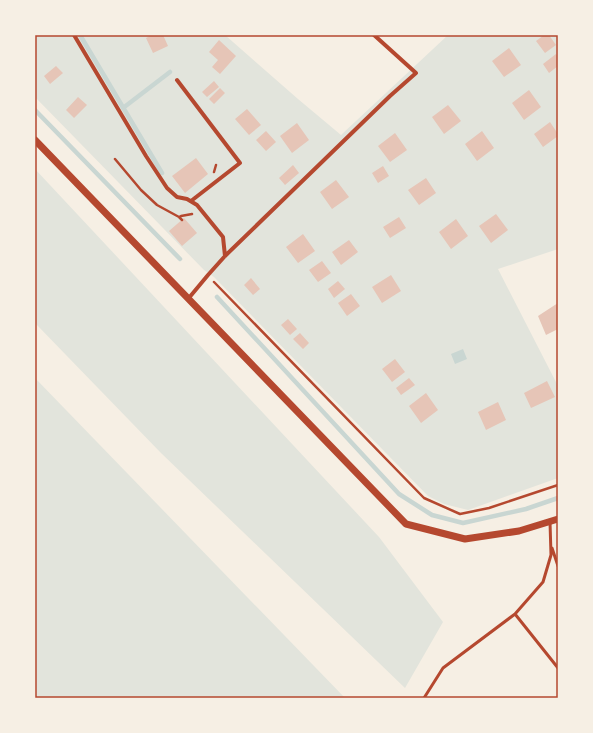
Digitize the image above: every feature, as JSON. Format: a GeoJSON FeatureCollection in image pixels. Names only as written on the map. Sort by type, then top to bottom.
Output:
{"type":"FeatureCollection","features":[{"type":"Feature","properties":{"kind":"street"},"geometry":{"type":"LineString","coordinates":[[74,35],[146,156],[167,188],[177,197],[187,199],[197,205],[223,237],[225,256]]}},
{"type":"Feature","properties":{"kind":"street"},"geometry":{"type":"LineString","coordinates":[[188,299],[225,256],[390,96],[416,73],[374,35]]}},
{"type":"Feature","properties":{"kind":"street"},"geometry":{"type":"LineString","coordinates":[[177,80],[240,163],[191,201]]}},
{"type":"Feature","properties":{"kind":"street"},"geometry":{"type":"LineString","coordinates":[[35,140],[406,524],[465,539],[519,531],[558,519]]}},
{"type":"Feature","properties":{"kind":"lane"},"geometry":{"type":"LineString","coordinates":[[424,698],[443,668],[515,614],[543,582],[551,555],[550,522]]}},
{"type":"Feature","properties":{"kind":"lane"},"geometry":{"type":"LineString","coordinates":[[550,543],[558,566]]}},
{"type":"Feature","properties":{"kind":"lane"},"geometry":{"type":"LineString","coordinates":[[515,614],[558,668]]}},
{"type":"Feature","properties":{"kind":"path"},"geometry":{"type":"LineString","coordinates":[[115,159],[141,190],[157,206],[180,218],[181,216],[195,214]]}},
{"type":"Feature","properties":{"kind":"path"},"geometry":{"type":"LineString","coordinates":[[211,279],[424,498],[460,514],[489,508],[558,485]]}},
{"type":"Feature","properties":{"kind":"shaded area"},"geometry":{"type":"Polygon","coordinates":[[[35,35],[225,35],[341,135],[448,35],[558,35],[558,249],[498,269],[558,386],[558,478],[468,510],[444,504],[428,496],[214,277],[204,270],[35,97],[35,35]]]}},
{"type":"Feature","properties":{"kind":"shaded area"},"geometry":{"type":"Polygon","coordinates":[[[35,169],[379,537],[443,622],[405,688],[161,453],[35,323],[35,169]]]}},
{"type":"Feature","properties":{"kind":"shaded area"},"geometry":{"type":"Polygon","coordinates":[[[463,349],[467,359],[455,364],[451,354],[463,349]]]}},
{"type":"Feature","properties":{"kind":"shaded area"},"geometry":{"type":"Polygon","coordinates":[[[35,378],[345,698],[35,698],[35,378]]]}},
{"type":"Feature","properties":{"kind":"building"},"geometry":{"type":"Polygon","coordinates":[[[152,35],[163,35],[168,46],[153,53],[146,38],[152,35]]]}},
{"type":"Feature","properties":{"kind":"building"},"geometry":{"type":"Polygon","coordinates":[[[544,35],[549,35],[556,45],[545,53],[536,41],[544,35]]]}},
{"type":"Feature","properties":{"kind":"building"},"geometry":{"type":"Polygon","coordinates":[[[219,40],[236,56],[220,74],[212,67],[218,60],[209,52],[219,40]]]}},
{"type":"Feature","properties":{"kind":"building"},"geometry":{"type":"Polygon","coordinates":[[[509,48],[521,65],[504,77],[492,61],[509,48]]]}},
{"type":"Feature","properties":{"kind":"building"},"geometry":{"type":"Polygon","coordinates":[[[556,54],[558,57],[558,66],[549,73],[543,64],[556,54]]]}},
{"type":"Feature","properties":{"kind":"building"},"geometry":{"type":"Polygon","coordinates":[[[56,66],[63,73],[50,84],[44,76],[56,66]]]}},
{"type":"Feature","properties":{"kind":"building"},"geometry":{"type":"Polygon","coordinates":[[[214,81],[219,87],[207,97],[202,92],[214,81]]]}},
{"type":"Feature","properties":{"kind":"building"},"geometry":{"type":"Polygon","coordinates":[[[220,88],[225,93],[214,104],[209,99],[220,88]]]}},
{"type":"Feature","properties":{"kind":"building"},"geometry":{"type":"Polygon","coordinates":[[[529,90],[541,107],[524,120],[512,103],[529,90]]]}},
{"type":"Feature","properties":{"kind":"building"},"geometry":{"type":"Polygon","coordinates":[[[78,97],[87,105],[74,118],[66,110],[78,97]]]}},
{"type":"Feature","properties":{"kind":"building"},"geometry":{"type":"Polygon","coordinates":[[[448,105],[461,121],[444,134],[432,117],[448,105]]]}},
{"type":"Feature","properties":{"kind":"building"},"geometry":{"type":"Polygon","coordinates":[[[247,109],[261,125],[249,135],[235,119],[247,109]]]}},
{"type":"Feature","properties":{"kind":"building"},"geometry":{"type":"Polygon","coordinates":[[[550,122],[558,136],[543,147],[534,134],[550,122]]]}},
{"type":"Feature","properties":{"kind":"building"},"geometry":{"type":"Polygon","coordinates":[[[297,123],[309,140],[292,153],[280,136],[297,123]]]}},
{"type":"Feature","properties":{"kind":"building"},"geometry":{"type":"Polygon","coordinates":[[[266,131],[276,142],[266,151],[256,140],[266,131]]]}},
{"type":"Feature","properties":{"kind":"building"},"geometry":{"type":"Polygon","coordinates":[[[482,131],[494,148],[477,161],[465,144],[482,131]]]}},
{"type":"Feature","properties":{"kind":"building"},"geometry":{"type":"Polygon","coordinates":[[[395,133],[407,150],[390,162],[378,146],[395,133]]]}},
{"type":"Feature","properties":{"kind":"building"},"geometry":{"type":"Polygon","coordinates":[[[196,158],[208,174],[185,193],[172,176],[196,158]]]}},
{"type":"Feature","properties":{"kind":"building"},"geometry":{"type":"Polygon","coordinates":[[[293,165],[299,173],[285,185],[279,178],[293,165]]]}},
{"type":"Feature","properties":{"kind":"building"},"geometry":{"type":"Polygon","coordinates":[[[383,166],[389,176],[378,183],[372,173],[383,166]]]}},
{"type":"Feature","properties":{"kind":"building"},"geometry":{"type":"Polygon","coordinates":[[[426,178],[436,193],[419,205],[408,190],[426,178]]]}},
{"type":"Feature","properties":{"kind":"building"},"geometry":{"type":"Polygon","coordinates":[[[336,180],[349,197],[332,209],[320,192],[336,180]]]}},
{"type":"Feature","properties":{"kind":"building"},"geometry":{"type":"Polygon","coordinates":[[[496,214],[508,230],[491,243],[479,226],[496,214]]]}},
{"type":"Feature","properties":{"kind":"building"},"geometry":{"type":"Polygon","coordinates":[[[399,217],[406,228],[390,238],[383,227],[399,217]]]}},
{"type":"Feature","properties":{"kind":"building"},"geometry":{"type":"Polygon","coordinates":[[[184,218],[197,233],[182,246],[169,231],[184,218]]]}},
{"type":"Feature","properties":{"kind":"building"},"geometry":{"type":"Polygon","coordinates":[[[456,219],[468,236],[451,249],[439,232],[456,219]]]}},
{"type":"Feature","properties":{"kind":"building"},"geometry":{"type":"Polygon","coordinates":[[[303,234],[315,251],[298,263],[286,247],[303,234]]]}},
{"type":"Feature","properties":{"kind":"building"},"geometry":{"type":"Polygon","coordinates":[[[349,240],[358,252],[341,265],[332,252],[349,240]]]}},
{"type":"Feature","properties":{"kind":"building"},"geometry":{"type":"Polygon","coordinates":[[[322,261],[331,273],[318,282],[309,270],[322,261]]]}},
{"type":"Feature","properties":{"kind":"building"},"geometry":{"type":"Polygon","coordinates":[[[391,275],[401,291],[382,303],[372,287],[391,275]]]}},
{"type":"Feature","properties":{"kind":"building"},"geometry":{"type":"Polygon","coordinates":[[[251,278],[260,289],[253,295],[244,285],[251,278]]]}},
{"type":"Feature","properties":{"kind":"building"},"geometry":{"type":"Polygon","coordinates":[[[338,281],[345,289],[334,298],[328,289],[338,281]]]}},
{"type":"Feature","properties":{"kind":"building"},"geometry":{"type":"Polygon","coordinates":[[[351,294],[360,306],[347,316],[338,303],[351,294]]]}},
{"type":"Feature","properties":{"kind":"building"},"geometry":{"type":"Polygon","coordinates":[[[558,303],[558,329],[546,335],[538,316],[558,303]]]}},
{"type":"Feature","properties":{"kind":"building"},"geometry":{"type":"Polygon","coordinates":[[[288,319],[297,329],[290,335],[281,325],[288,319]]]}},
{"type":"Feature","properties":{"kind":"building"},"geometry":{"type":"Polygon","coordinates":[[[300,333],[309,343],[303,349],[293,339],[300,333]]]}},
{"type":"Feature","properties":{"kind":"building"},"geometry":{"type":"Polygon","coordinates":[[[395,359],[405,372],[392,382],[382,369],[395,359]]]}},
{"type":"Feature","properties":{"kind":"building"},"geometry":{"type":"Polygon","coordinates":[[[409,378],[415,385],[401,395],[396,388],[409,378]]]}},
{"type":"Feature","properties":{"kind":"building"},"geometry":{"type":"Polygon","coordinates":[[[547,381],[555,397],[531,408],[524,393],[547,381]]]}},
{"type":"Feature","properties":{"kind":"building"},"geometry":{"type":"Polygon","coordinates":[[[426,393],[438,410],[421,423],[409,406],[426,393]]]}},
{"type":"Feature","properties":{"kind":"building"},"geometry":{"type":"Polygon","coordinates":[[[498,402],[506,420],[486,430],[478,412],[498,402]]]}},
{"type":"Feature","properties":{"kind":"waterway"},"geometry":{"type":"LineString","coordinates":[[80,35],[162,173]]}},
{"type":"Feature","properties":{"kind":"waterway"},"geometry":{"type":"LineString","coordinates":[[123,108],[170,72]]}},
{"type":"Feature","properties":{"kind":"waterway"},"geometry":{"type":"LineString","coordinates":[[35,110],[180,259]]}},
{"type":"Feature","properties":{"kind":"waterway"},"geometry":{"type":"LineString","coordinates":[[217,297],[399,494],[432,515],[463,523],[526,509],[558,498]]}}]}
